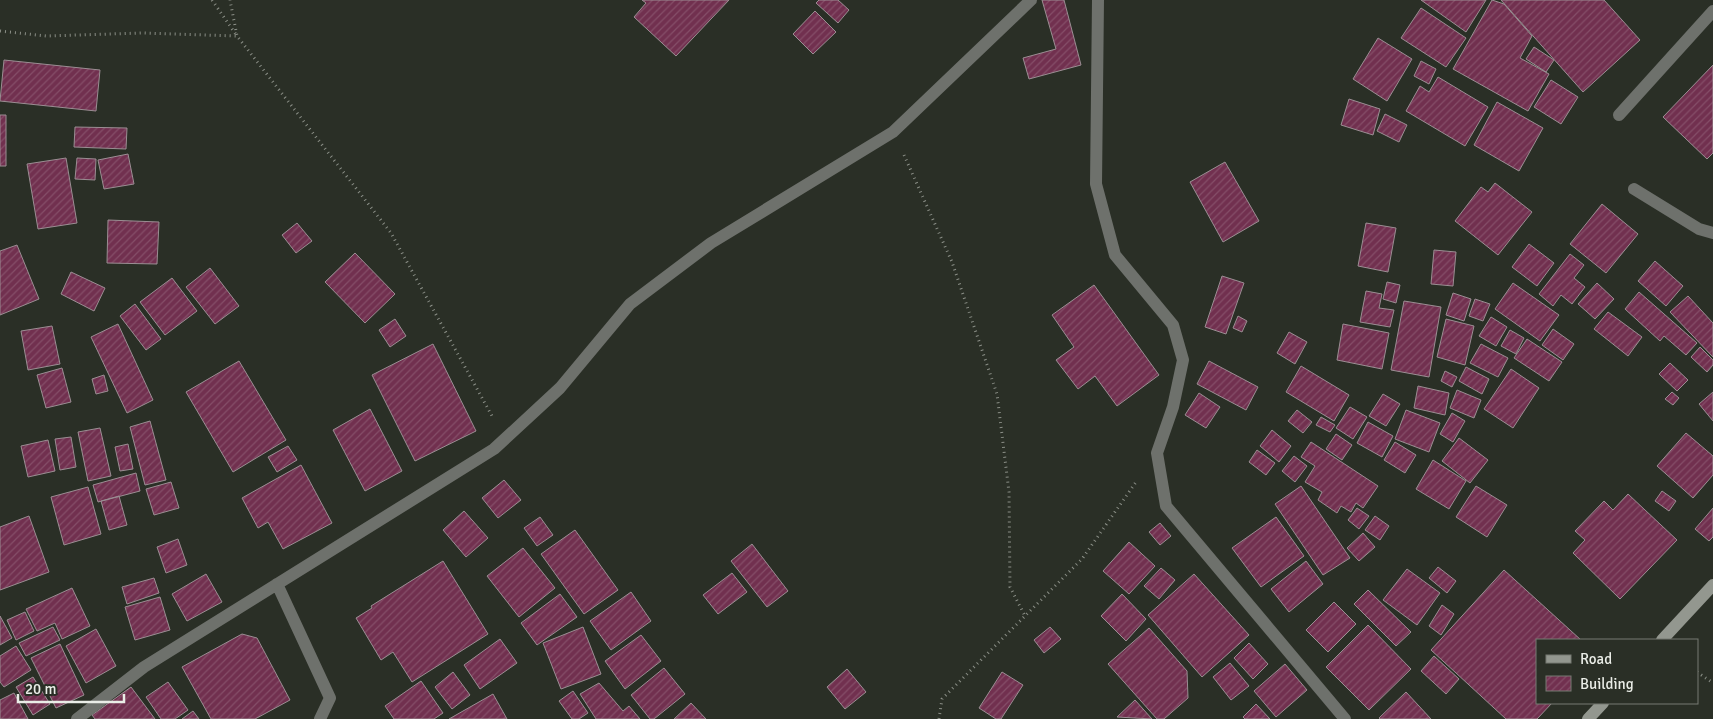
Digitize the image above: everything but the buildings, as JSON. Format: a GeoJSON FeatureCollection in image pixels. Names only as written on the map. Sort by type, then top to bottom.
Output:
{"type":"FeatureCollection","features":[{"type":"Feature","properties":{"kind":"street"},"geometry":{"type":"LineString","coordinates":[[77,719],[144,667],[494,449],[560,388],[630,304],[711,243],[893,132],[1031,0]]}},
{"type":"Feature","properties":{"kind":"street"},"geometry":{"type":"LineString","coordinates":[[1098,0],[1096,184],[1115,255],[1173,325],[1183,360],[1173,407],[1157,453],[1166,506],[1345,719]]}},
{"type":"Feature","properties":{"kind":"street"},"geometry":{"type":"LineString","coordinates":[[1619,115],[1713,11]]}},
{"type":"Feature","properties":{"kind":"street"},"geometry":{"type":"LineString","coordinates":[[1634,190],[1699,228],[1713,233]]}},
{"type":"Feature","properties":{"kind":"street"},"geometry":{"type":"LineString","coordinates":[[277,584],[330,698],[320,719]]}},
{"type":"Feature","properties":{"kind":"street"},"geometry":{"type":"LineString","coordinates":[[1663,639],[1713,585]]}},
{"type":"Feature","properties":{"kind":"street"},"geometry":{"type":"LineString","coordinates":[[1588,719],[1602,704]]}},
{"type":"Feature","properties":{"kind":"path"},"geometry":{"type":"LineString","coordinates":[[212,0],[237,36],[391,233],[505,438]]}},
{"type":"Feature","properties":{"kind":"path"},"geometry":{"type":"LineString","coordinates":[[230,0],[237,36]]}},
{"type":"Feature","properties":{"kind":"path"},"geometry":{"type":"LineString","coordinates":[[0,31],[46,36],[142,34],[237,36]]}},
{"type":"Feature","properties":{"kind":"path"},"geometry":{"type":"LineString","coordinates":[[893,132],[952,262],[997,394],[1009,492],[1010,587],[1025,616]]}},
{"type":"Feature","properties":{"kind":"path"},"geometry":{"type":"LineString","coordinates":[[940,719],[942,699],[1082,559],[1157,453]]}},
{"type":"Feature","properties":{"kind":"path"},"geometry":{"type":"LineString","coordinates":[[1698,673],[1713,683]]}}]}
